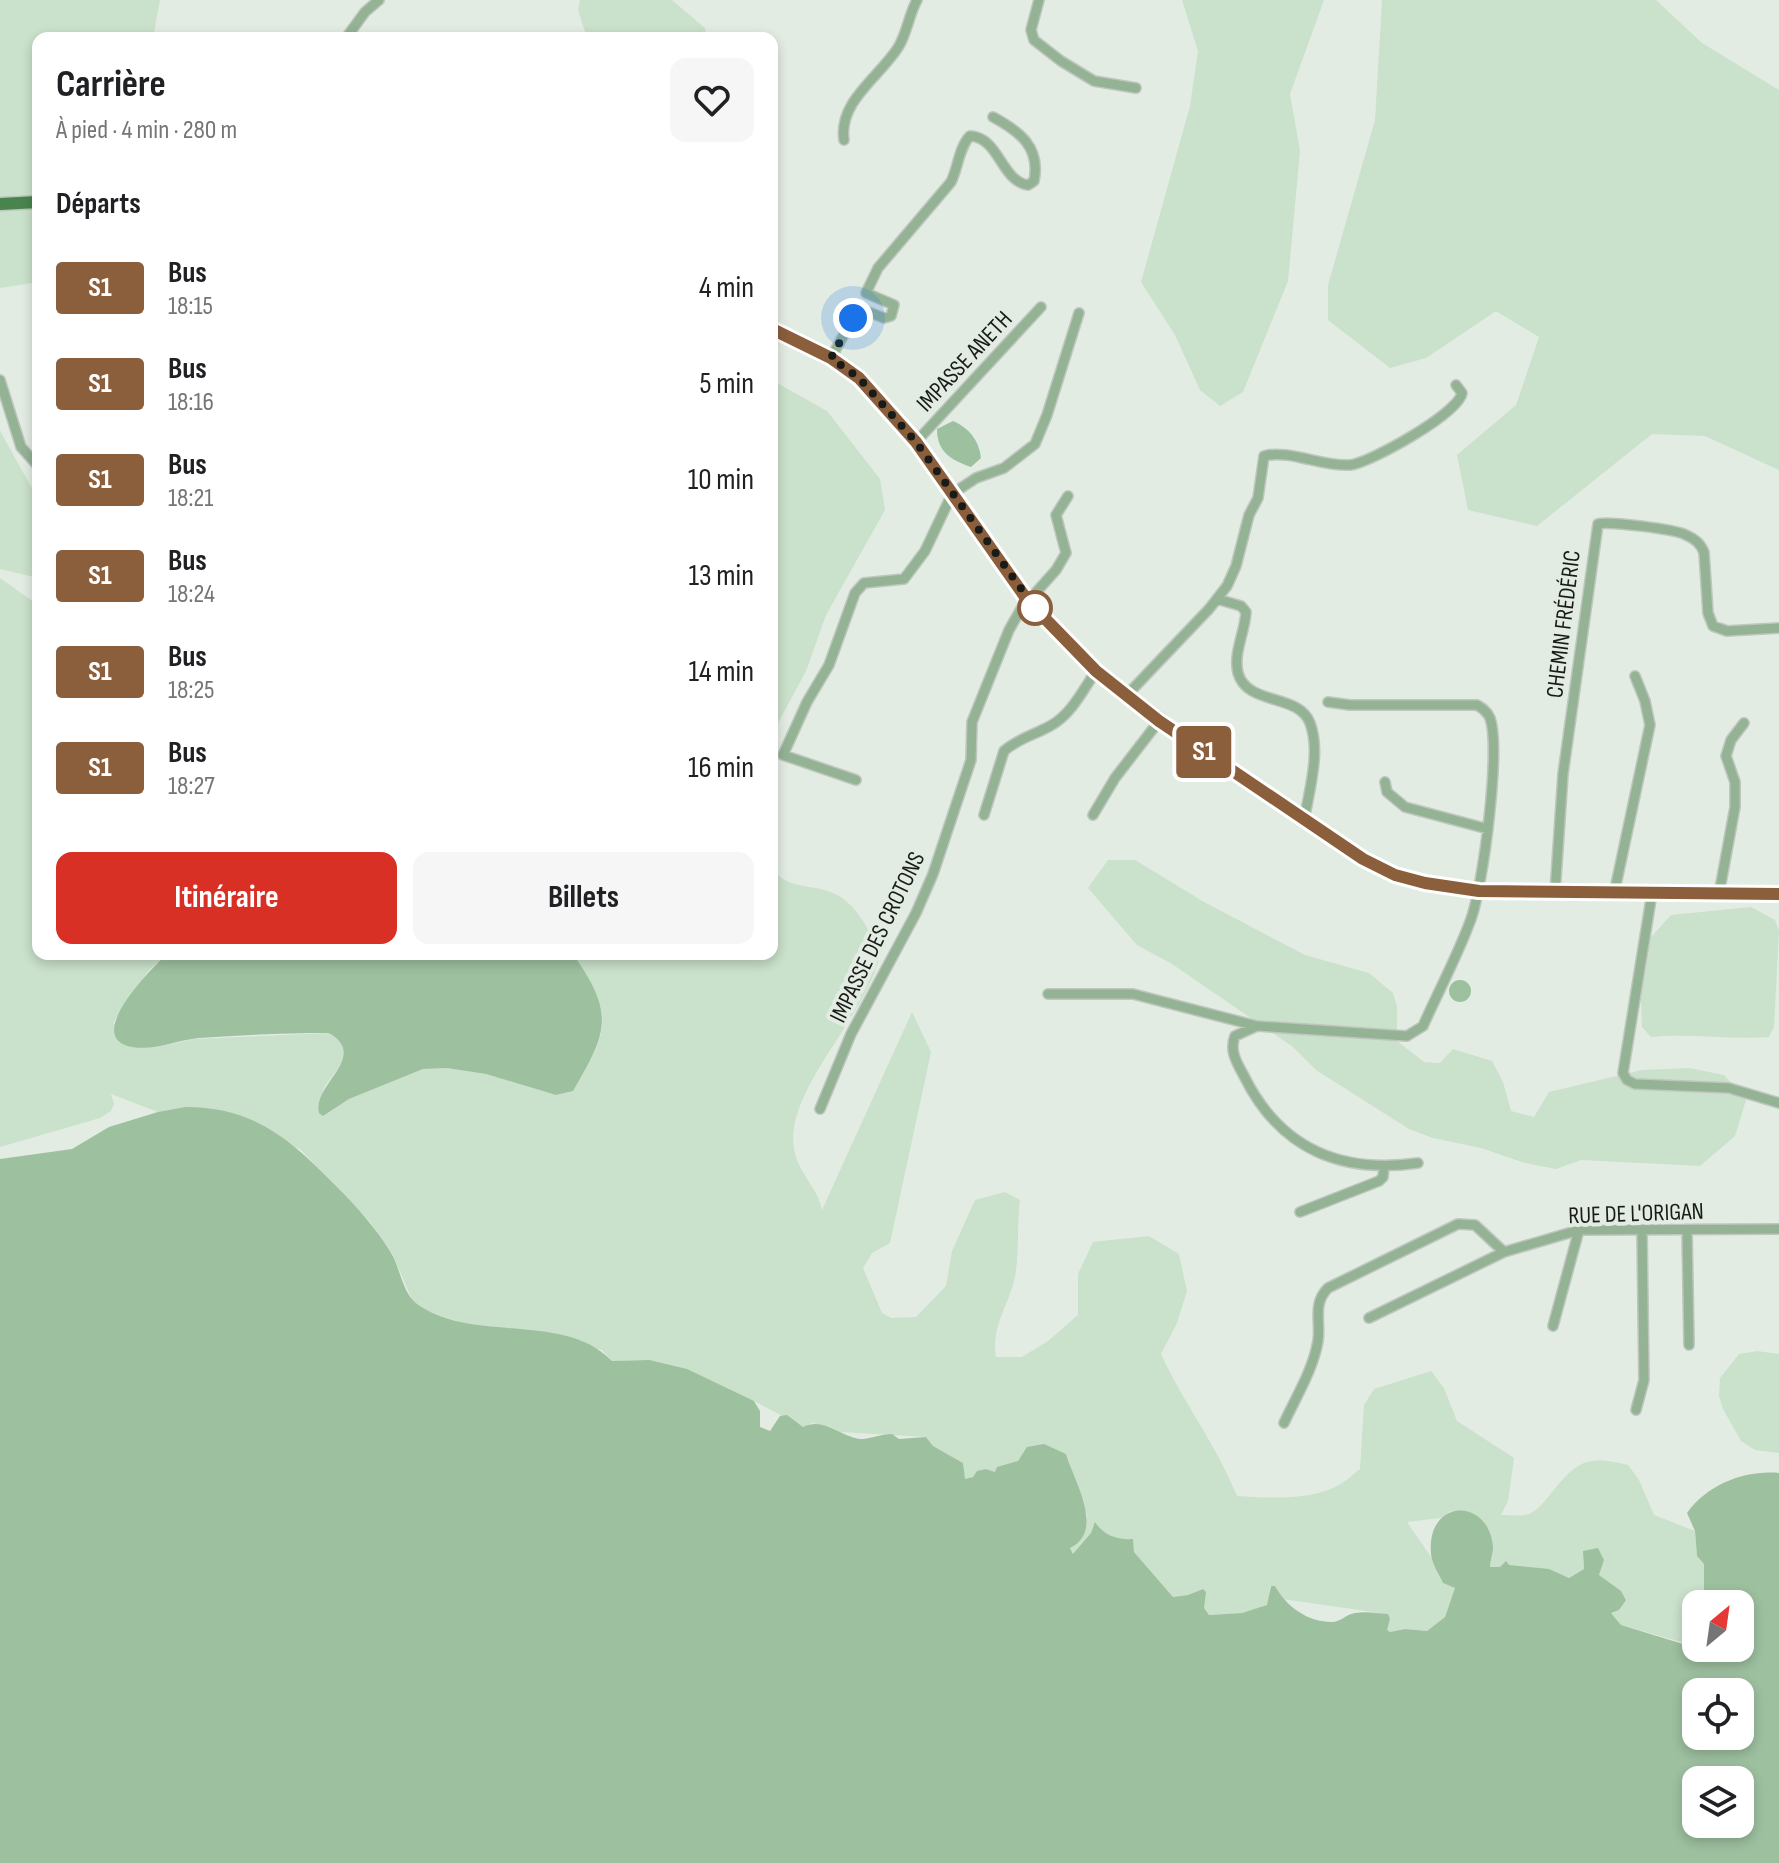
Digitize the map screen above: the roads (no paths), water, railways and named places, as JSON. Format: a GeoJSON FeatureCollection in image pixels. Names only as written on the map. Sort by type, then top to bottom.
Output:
{"type":"FeatureCollection","features":[{"type":"Feature","properties":{"kind":"main road"},"geometry":{"type":"LineString","coordinates":[[0,204],[32,202]]}},
{"type":"Feature","properties":{"kind":"main road"},"geometry":{"type":"LineString","coordinates":[[778,332],[831,358],[859,378],[916,442],[1028,601],[1096,671],[1159,721],[1363,859],[1395,875],[1479,891],[1779,894]]}},
{"type":"Feature","properties":{"kind":"street"},"geometry":{"type":"LineString","coordinates":[[350,32],[365,12],[379,0]]}},
{"type":"Feature","properties":{"kind":"street"},"geometry":{"type":"LineString","coordinates":[[844,140],[842,130],[847,111],[897,49],[917,0]]}},
{"type":"Feature","properties":{"kind":"street"},"geometry":{"type":"LineString","coordinates":[[1039,0],[1031,30],[1034,40],[1094,81],[1136,88]]}},
{"type":"Feature","properties":{"kind":"street"},"geometry":{"type":"LineString","coordinates":[[831,358],[853,318],[863,310],[884,318],[891,316],[894,305],[866,293],[878,268],[951,182],[964,142],[970,136],[978,137],[989,146],[1008,174],[1020,184],[1028,185],[1034,181],[1036,169],[1032,151],[1018,130],[993,117]]}},
{"type":"Feature","properties":{"kind":"street","name":"IMPASSE ANETH"},"geometry":{"type":"LineString","coordinates":[[916,442],[1041,307]]}},
{"type":"Feature","properties":{"kind":"street"},"geometry":{"type":"LineString","coordinates":[[856,780],[783,755],[807,702],[829,665],[855,593],[864,583],[904,579],[925,551],[952,494],[976,478],[1004,468],[1035,444],[1079,313]]}},
{"type":"Feature","properties":{"kind":"street"},"geometry":{"type":"LineString","coordinates":[[0,380],[21,447],[32,459]]}},
{"type":"Feature","properties":{"kind":"street"},"geometry":{"type":"LineString","coordinates":[[1126,696],[1227,586],[1261,486],[1264,456],[1275,453],[1330,465],[1354,465],[1408,438],[1457,405],[1462,393],[1456,385]]}},
{"type":"Feature","properties":{"kind":"street","name":"IMPASSE DES CROTONS"},"geometry":{"type":"LineString","coordinates":[[820,1109],[851,1034],[933,874],[971,760],[972,722],[1009,630],[1066,553],[1056,515],[1068,496]]}},
{"type":"Feature","properties":{"kind":"street","name":"CHEMIN FRÉDÉRIC"},"geometry":{"type":"LineString","coordinates":[[1555,893],[1563,774],[1598,524],[1618,523],[1689,536],[1701,545],[1704,552],[1708,613],[1713,626],[1727,631],[1779,628]]}},
{"type":"Feature","properties":{"kind":"street"},"geometry":{"type":"LineString","coordinates":[[1217,599],[1241,606],[1246,612],[1237,663],[1239,677],[1254,692],[1296,705],[1311,725],[1313,756],[1304,821]]}},
{"type":"Feature","properties":{"kind":"street"},"geometry":{"type":"LineString","coordinates":[[984,815],[1004,751],[1011,744],[1066,715],[1096,671]]}},
{"type":"Feature","properties":{"kind":"street"},"geometry":{"type":"LineString","coordinates":[[1614,894],[1650,725],[1635,676]]}},
{"type":"Feature","properties":{"kind":"street"},"geometry":{"type":"LineString","coordinates":[[1048,994],[1133,994],[1257,1026],[1407,1036],[1423,1026],[1471,919],[1479,891],[1488,829],[1493,749],[1490,719],[1486,711],[1477,705],[1350,705],[1328,702]]}},
{"type":"Feature","properties":{"kind":"street"},"geometry":{"type":"LineString","coordinates":[[1093,815],[1115,778],[1159,721]]}},
{"type":"Feature","properties":{"kind":"street"},"geometry":{"type":"LineString","coordinates":[[1719,894],[1735,807],[1735,782],[1726,756],[1731,740],[1744,723]]}},
{"type":"Feature","properties":{"kind":"street"},"geometry":{"type":"LineString","coordinates":[[1385,782],[1387,792],[1405,807],[1488,829]]}},
{"type":"Feature","properties":{"kind":"street"},"geometry":{"type":"LineString","coordinates":[[1652,893],[1623,1073],[1627,1080],[1635,1084],[1729,1088],[1779,1103]]}},
{"type":"Feature","properties":{"kind":"street"},"geometry":{"type":"LineString","coordinates":[[1257,1026],[1235,1036],[1232,1044],[1234,1055],[1259,1103],[1280,1126],[1314,1151],[1331,1158],[1384,1168],[1418,1163]]}},
{"type":"Feature","properties":{"kind":"street"},"geometry":{"type":"LineString","coordinates":[[1300,1212],[1379,1181],[1384,1168]]}},
{"type":"Feature","properties":{"kind":"street"},"geometry":{"type":"LineString","coordinates":[[1284,1423],[1316,1353],[1318,1303],[1328,1288],[1458,1224],[1475,1225],[1504,1252]]}},
{"type":"Feature","properties":{"kind":"street","name":"RUE DE L'ORIGAN"},"geometry":{"type":"LineString","coordinates":[[1369,1318],[1504,1252],[1579,1230],[1779,1229]]}},
{"type":"Feature","properties":{"kind":"street"},"geometry":{"type":"LineString","coordinates":[[1553,1326],[1579,1230]]}},
{"type":"Feature","properties":{"kind":"street"},"geometry":{"type":"LineString","coordinates":[[1636,1410],[1644,1380],[1642,1230]]}},
{"type":"Feature","properties":{"kind":"street"},"geometry":{"type":"LineString","coordinates":[[1687,1230],[1689,1345]]}}]}
